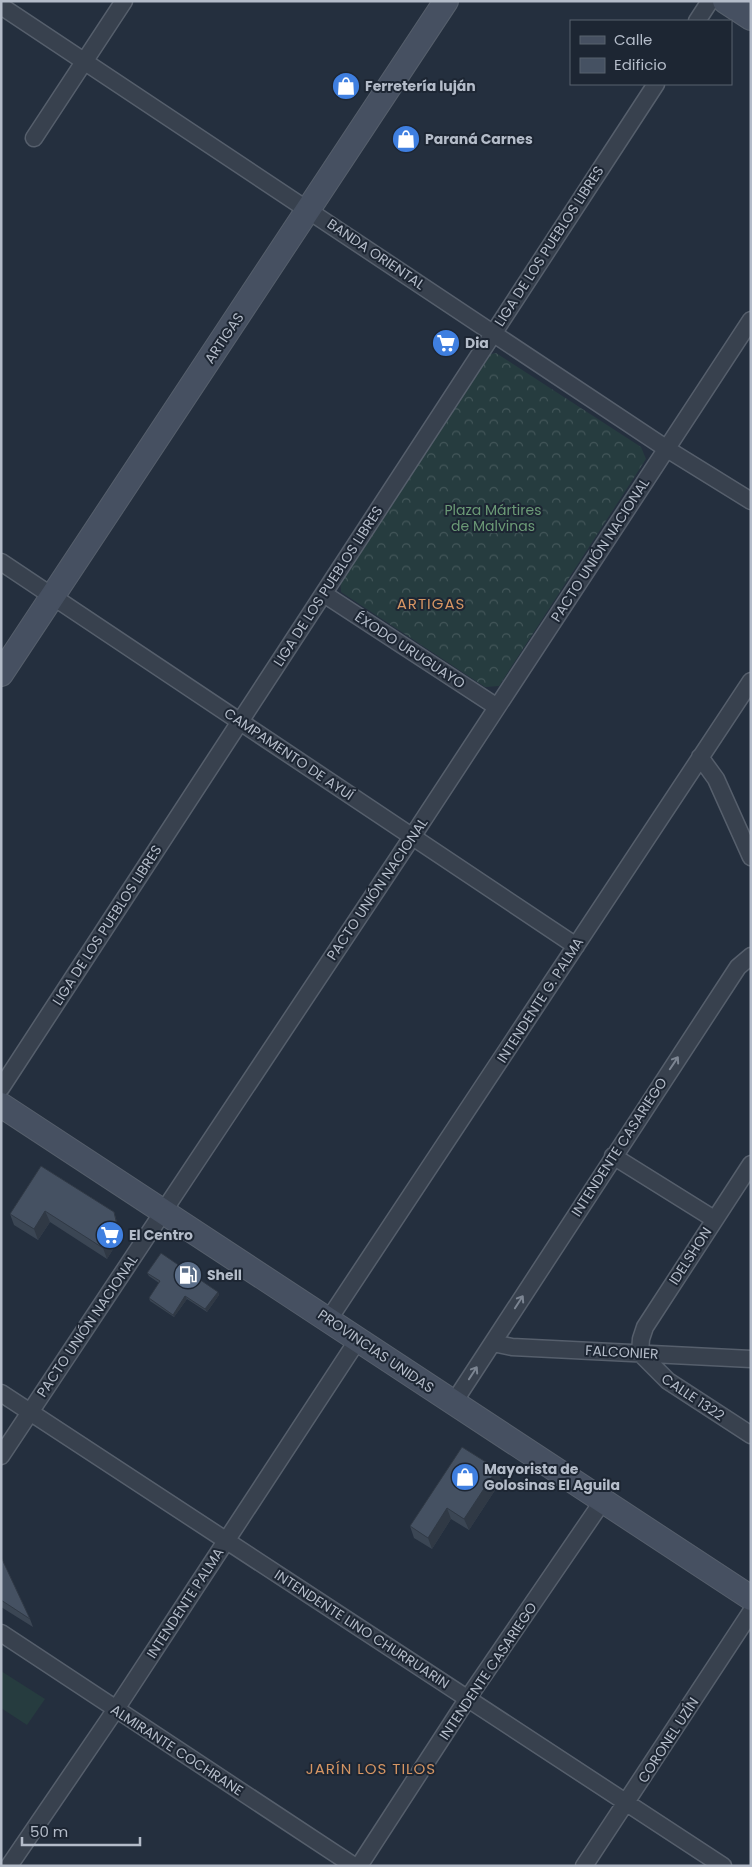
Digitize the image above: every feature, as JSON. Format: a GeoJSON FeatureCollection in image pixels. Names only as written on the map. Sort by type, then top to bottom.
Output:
{"type":"FeatureCollection","features":[{"type":"Feature","properties":{"kind":"street"},"geometry":{"type":"LineString","coordinates":[[34,138],[124,1]]}},
{"type":"Feature","properties":{"kind":"street","name":"ARTIGAS"},"geometry":{"type":"LineString","coordinates":[[1,674],[446,1]]}},
{"type":"Feature","properties":{"kind":"street"},"geometry":{"type":"LineString","coordinates":[[698,20],[710,1]]}},
{"type":"Feature","properties":{"kind":"street"},"geometry":{"type":"LineString","coordinates":[[726,1],[751,18]]}},
{"type":"Feature","properties":{"kind":"street","name":"BANDA ORIENTAL"},"geometry":{"type":"LineString","coordinates":[[1,6],[667,448],[751,501]]}},
{"type":"Feature","properties":{"kind":"street","name":"LIGA DE LOS PUEBLOS LIBRES"},"geometry":{"type":"LineString","coordinates":[[1,1088],[655,85]]}},
{"type":"Feature","properties":{"kind":"street","name":"PACTO UNIÓN NACIONAL"},"geometry":{"type":"LineString","coordinates":[[1,1456],[412,837],[751,320]]}},
{"type":"Feature","properties":{"kind":"street","name":"CAMPAMENTO DE AYUÍ"},"geometry":{"type":"LineString","coordinates":[[1,562],[576,946]]}},
{"type":"Feature","properties":{"kind":"street","name":"ÉXODO URUGUAYO"},"geometry":{"type":"LineString","coordinates":[[324,594],[497,707]]}},
{"type":"Feature","properties":{"kind":"street","name":"INTENDENTE G. PALMA"},"geometry":{"type":"LineString","coordinates":[[329,1319],[751,681]]}},
{"type":"Feature","properties":{"kind":"street"},"geometry":{"type":"LineString","coordinates":[[700,758],[716,779],[751,857]]}},
{"type":"Feature","properties":{"kind":"street","name":"INTENDENTE CASARIEGO"},"geometry":{"type":"LineString","coordinates":[[493,1343],[613,1156],[738,967],[751,956]]}},
{"type":"Feature","properties":{"kind":"street","name":"PROVINCIAS UNIDAS"},"geometry":{"type":"LineString","coordinates":[[1,1105],[359,1338],[602,1502],[751,1598]]}},
{"type":"Feature","properties":{"kind":"street"},"geometry":{"type":"LineString","coordinates":[[613,1156],[714,1219]]}},
{"type":"Feature","properties":{"kind":"street","name":"IDELSHON"},"geometry":{"type":"LineString","coordinates":[[640,1353],[641,1339],[645,1328],[751,1164]]}},
{"type":"Feature","properties":{"kind":"street","name":"INTENDENTE PALMA"},"geometry":{"type":"LineString","coordinates":[[8,1866],[116,1709],[359,1338]]}},
{"type":"Feature","properties":{"kind":"street"},"geometry":{"type":"LineString","coordinates":[[454,1402],[493,1343]]}},
{"type":"Feature","properties":{"kind":"street","name":"FALCONIER"},"geometry":{"type":"LineString","coordinates":[[493,1343],[512,1347],[751,1359]]}},
{"type":"Feature","properties":{"kind":"street","name":"CALLE 1322"},"geometry":{"type":"LineString","coordinates":[[640,1353],[668,1381],[751,1435]]}},
{"type":"Feature","properties":{"kind":"street","name":"INTENDENTE LINO CHURRUARIN"},"geometry":{"type":"LineString","coordinates":[[1,1393],[722,1866]]}},
{"type":"Feature","properties":{"kind":"street","name":"INTENDENTE CASARIEGO"},"geometry":{"type":"LineString","coordinates":[[359,1866],[468,1698],[602,1502]]}},
{"type":"Feature","properties":{"kind":"street","name":"CORONEL UZÍN"},"geometry":{"type":"LineString","coordinates":[[584,1866],[751,1612]]}},
{"type":"Feature","properties":{"kind":"street","name":"ALMIRANTE COCHRANE"},"geometry":{"type":"LineString","coordinates":[[1,1634],[354,1866]]}},
{"type":"Feature","properties":{"kind":"green space","name":"Plaza Mártires de Malvinas"},"geometry":{"type":"Polygon","coordinates":[[[496,353],[641,447],[646,459],[499,686],[485,687],[341,592],[340,577],[484,356],[496,353]]]}},
{"type":"Feature","properties":{"kind":"green space"},"geometry":{"type":"Polygon","coordinates":[[[1,1671],[45,1699],[27,1725],[1,1708],[1,1671]]]}},
{"type":"Feature","properties":{"kind":"building"},"geometry":{"type":"Polygon","coordinates":[[[41,1166],[114,1212],[117,1225],[103,1248],[45,1211],[34,1229],[10,1214],[41,1166]]]}},
{"type":"Feature","properties":{"kind":"building"},"geometry":{"type":"Polygon","coordinates":[[[161,1253],[218,1292],[205,1309],[185,1296],[173,1315],[149,1298],[160,1281],[147,1273],[161,1253]]]}},
{"type":"Feature","properties":{"kind":"building"},"geometry":{"type":"Polygon","coordinates":[[[462,1447],[497,1469],[464,1519],[447,1508],[428,1538],[410,1526],[462,1447]]]}},
{"type":"Feature","properties":{"kind":"building"},"geometry":{"type":"Polygon","coordinates":[[[1,1557],[30,1619],[1,1600],[1,1557]]]}},
{"type":"Feature","properties":{"kind":"place","name":"Ferretería luján"},"geometry":{"type":"Point","coordinates":[346,86]}},
{"type":"Feature","properties":{"kind":"place","name":"Paraná Carnes"},"geometry":{"type":"Point","coordinates":[406,139]}},
{"type":"Feature","properties":{"kind":"place","name":"Dia"},"geometry":{"type":"Point","coordinates":[446,343]}},
{"type":"Feature","properties":{"kind":"place","name":"El Centro"},"geometry":{"type":"Point","coordinates":[110,1235]}},
{"type":"Feature","properties":{"kind":"place","name":"Shell"},"geometry":{"type":"Point","coordinates":[188,1275]}},
{"type":"Feature","properties":{"kind":"place","name":"Mayorista de Golosinas El Aguila"},"geometry":{"type":"Point","coordinates":[465,1477]}},
{"type":"Feature","properties":{"kind":"district","name":"ARTIGAS"},"geometry":{"type":"Point","coordinates":[431,604]}},
{"type":"Feature","properties":{"kind":"district","name":"JARÍN LOS TILOS"},"geometry":{"type":"Point","coordinates":[371,1769]}}]}
